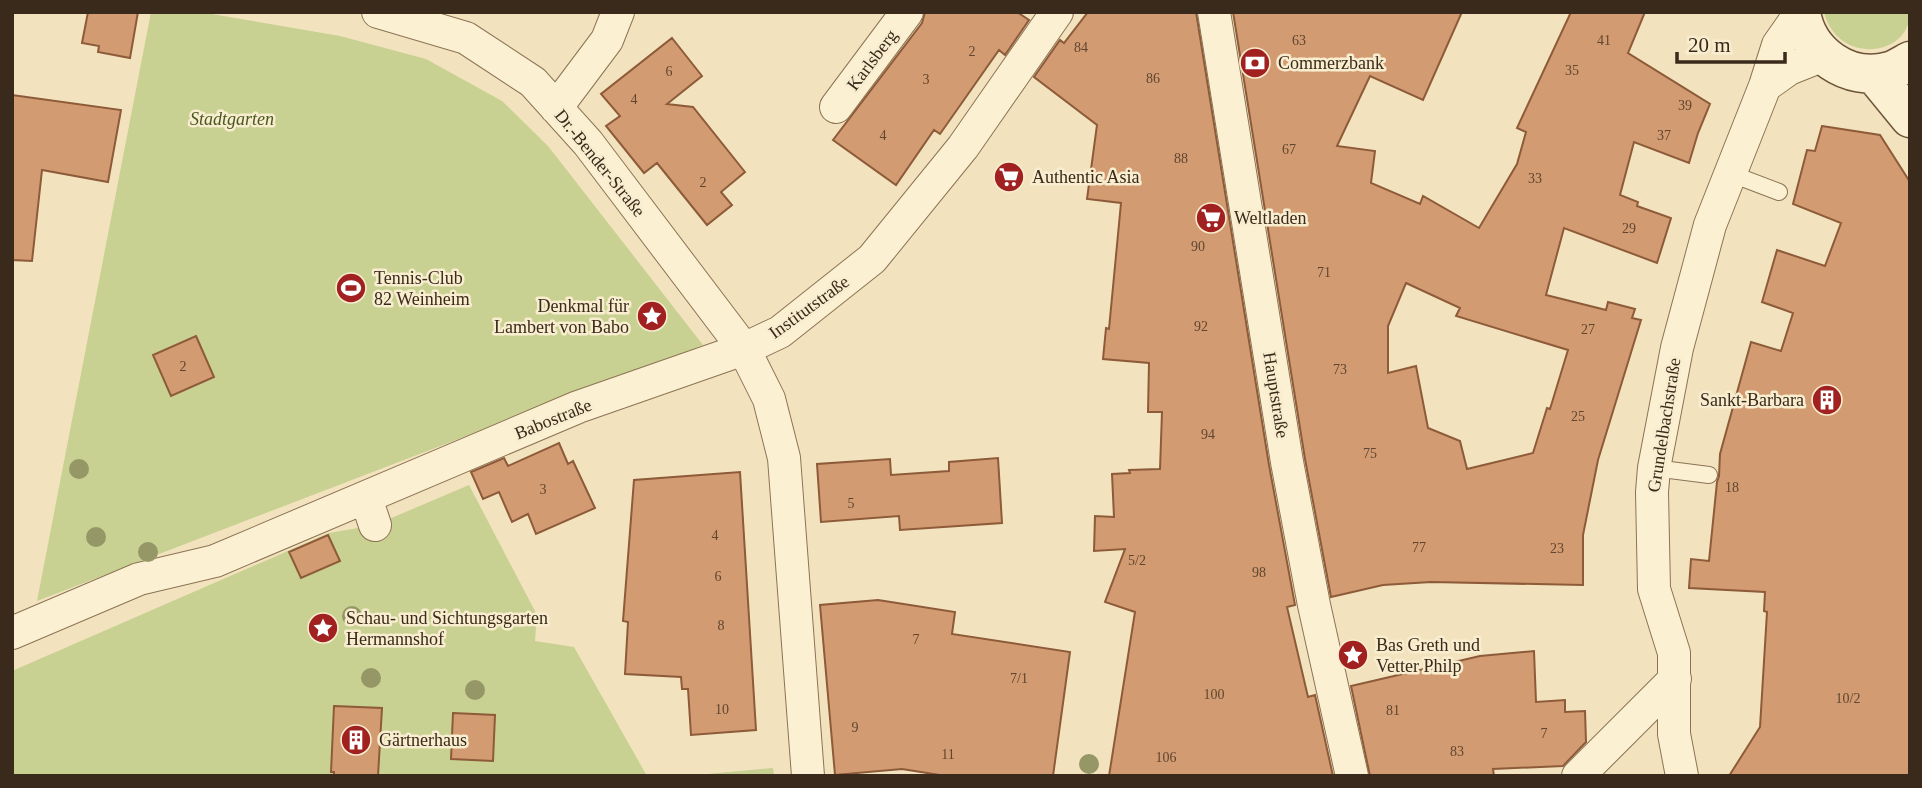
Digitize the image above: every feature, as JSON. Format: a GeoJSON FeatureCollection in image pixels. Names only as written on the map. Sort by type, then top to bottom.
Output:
{"type":"FeatureCollection","features":[{"type":"Feature","properties":{"kind":"main road","name":"Grundelbachstraße"},"geometry":{"type":"LineString","coordinates":[[1801,12],[1807,37],[1817,51],[1844,68],[1874,74]]}},
{"type":"Feature","properties":{"kind":"main road"},"geometry":{"type":"LineString","coordinates":[[1910,61],[1892,71],[1874,74],[1910,118]]}},
{"type":"Feature","properties":{"kind":"street","name":"Dr.-Bender-Straße"},"geometry":{"type":"LineString","coordinates":[[378,12],[466,38],[533,82],[588,143],[744,349]]}},
{"type":"Feature","properties":{"kind":"street"},"geometry":{"type":"LineString","coordinates":[[556,108],[607,40],[618,12]]}},
{"type":"Feature","properties":{"kind":"street","name":"Karlsberg"},"geometry":{"type":"LineString","coordinates":[[836,107],[907,12]]}},
{"type":"Feature","properties":{"kind":"street","name":"Institutstraße"},"geometry":{"type":"LineString","coordinates":[[744,349],[780,332],[872,259],[933,186],[983,120],[1057,12]]}},
{"type":"Feature","properties":{"kind":"street","name":"Hauptstraße"},"geometry":{"type":"LineString","coordinates":[[1214,12],[1287,461],[1314,605],[1352,776]]}},
{"type":"Feature","properties":{"kind":"street","name":"Grundelbachstraße"},"geometry":{"type":"LineString","coordinates":[[1682,776],[1674,734],[1674,653],[1654,589],[1653,480],[1676,348],[1710,225],[1765,86],[1770,63],[1778,45],[1801,12]]}},
{"type":"Feature","properties":{"kind":"street"},"geometry":{"type":"LineString","coordinates":[[1765,86],[1789,69],[1824,55]]}},
{"type":"Feature","properties":{"kind":"street"},"geometry":{"type":"LineString","coordinates":[[744,349],[769,399],[784,458],[808,776]]}},
{"type":"Feature","properties":{"kind":"street","name":"Babostraße"},"geometry":{"type":"LineString","coordinates":[[12,633],[139,579],[215,561],[370,511],[578,407],[744,349]]}},
{"type":"Feature","properties":{"kind":"street"},"geometry":{"type":"LineString","coordinates":[[1578,776],[1675,679]]}},
{"type":"Feature","properties":{"kind":"lane"},"geometry":{"type":"LineString","coordinates":[[1729,173],[1779,192]]}},
{"type":"Feature","properties":{"kind":"lane"},"geometry":{"type":"LineString","coordinates":[[1653,480],[1709,475]]}},
{"type":"Feature","properties":{"kind":"green space","name":"Stadtgarten"},"geometry":{"type":"Polygon","coordinates":[[[151,12],[200,12],[340,36],[426,59],[502,101],[548,146],[703,345],[37,601],[151,12]]]}},
{"type":"Feature","properties":{"kind":"green space"},"geometry":{"type":"Polygon","coordinates":[[[1824,12],[1910,12],[1907,27],[1898,39],[1886,46],[1872,49],[1843,41],[1831,29],[1824,12]]]}},
{"type":"Feature","properties":{"kind":"green space","name":"Schau- und Sichtungsgarten Hermannshof"},"geometry":{"type":"Polygon","coordinates":[[[469,485],[537,615],[535,641],[574,647],[647,776],[12,776],[12,671],[329,533],[375,525],[469,485]]]}},
{"type":"Feature","properties":{"kind":"green space"},"geometry":{"type":"Polygon","coordinates":[[[773,768],[774,776],[686,776],[773,768]]]}},
{"type":"Feature","properties":{"kind":"building"},"geometry":{"type":"Polygon","coordinates":[[[88,12],[138,12],[130,58],[98,52],[99,46],[82,43],[88,12]]]}},
{"type":"Feature","properties":{"kind":"building"},"geometry":{"type":"Polygon","coordinates":[[[925,12],[1017,12],[1029,20],[1005,55],[999,50],[940,134],[934,130],[896,185],[833,140],[922,23],[925,12]]]}},
{"type":"Feature","properties":{"kind":"building"},"geometry":{"type":"Polygon","coordinates":[[[1088,12],[1196,12],[1269,465],[1295,605],[1287,607],[1308,697],[1315,695],[1333,776],[1109,776],[1135,612],[1105,602],[1125,549],[1094,551],[1095,516],[1114,517],[1112,474],[1130,473],[1129,470],[1160,469],[1162,412],[1148,412],[1149,363],[1103,359],[1106,328],[1109,329],[1121,203],[1087,199],[1097,125],[1034,77],[1060,40],[1064,43],[1088,12]]]}},
{"type":"Feature","properties":{"kind":"building"},"geometry":{"type":"Polygon","coordinates":[[[1233,12],[1462,12],[1423,100],[1370,76],[1337,146],[1375,151],[1371,183],[1420,204],[1423,196],[1479,228],[1517,164],[1526,132],[1517,128],[1571,12],[1645,12],[1628,53],[1710,104],[1689,163],[1634,142],[1620,195],[1638,202],[1637,206],[1671,218],[1657,263],[1564,228],[1546,295],[1606,310],[1608,302],[1635,309],[1632,318],[1641,320],[1598,460],[1583,535],[1583,585],[1431,582],[1383,585],[1331,597],[1305,459],[1233,12]],[[1406,283],[1388,326],[1388,373],[1416,366],[1428,428],[1460,441],[1467,469],[1533,453],[1568,350],[1456,316],[1460,308],[1406,283]]]}},
{"type":"Feature","properties":{"kind":"building"},"geometry":{"type":"Polygon","coordinates":[[[672,38],[702,76],[667,104],[693,107],[745,172],[721,192],[732,205],[707,225],[657,163],[644,173],[606,126],[620,116],[601,94],[672,38]]]}},
{"type":"Feature","properties":{"kind":"building"},"geometry":{"type":"Polygon","coordinates":[[[12,95],[121,110],[108,182],[42,170],[32,261],[12,260],[12,95]]]}},
{"type":"Feature","properties":{"kind":"building"},"geometry":{"type":"Polygon","coordinates":[[[1822,126],[1880,135],[1910,182],[1910,776],[1729,776],[1760,727],[1767,612],[1764,611],[1765,592],[1689,588],[1691,559],[1709,561],[1720,454],[1751,342],[1781,351],[1793,313],[1762,302],[1777,250],[1825,266],[1841,223],[1793,204],[1807,150],[1815,151],[1822,126]]]}},
{"type":"Feature","properties":{"kind":"building"},"geometry":{"type":"Polygon","coordinates":[[[196,336],[214,377],[171,396],[153,355],[196,336]]]}},
{"type":"Feature","properties":{"kind":"building"},"geometry":{"type":"Polygon","coordinates":[[[559,443],[568,464],[573,461],[595,508],[536,534],[528,514],[512,522],[499,492],[483,499],[471,472],[504,458],[508,466],[559,443]]]}},
{"type":"Feature","properties":{"kind":"building"},"geometry":{"type":"Polygon","coordinates":[[[998,458],[1002,523],[900,530],[899,516],[821,522],[817,464],[890,459],[891,475],[949,471],[949,462],[998,458]]]}},
{"type":"Feature","properties":{"kind":"building"},"geometry":{"type":"Polygon","coordinates":[[[740,472],[756,730],[691,735],[688,689],[682,689],[681,677],[625,674],[628,622],[623,621],[634,480],[740,472]]]}},
{"type":"Feature","properties":{"kind":"building"},"geometry":{"type":"Polygon","coordinates":[[[328,535],[340,561],[301,578],[289,552],[328,535]]]}},
{"type":"Feature","properties":{"kind":"building"},"geometry":{"type":"Polygon","coordinates":[[[878,600],[955,612],[952,634],[1070,652],[1053,776],[946,776],[902,769],[835,775],[820,605],[878,600]]]}},
{"type":"Feature","properties":{"kind":"building"},"geometry":{"type":"Polygon","coordinates":[[[1534,651],[1536,702],[1565,700],[1565,712],[1585,711],[1586,742],[1563,766],[1493,769],[1494,776],[1370,776],[1351,686],[1480,656],[1534,651]]]}},
{"type":"Feature","properties":{"kind":"building","name":"Gärtnerhaus"},"geometry":{"type":"Polygon","coordinates":[[[334,706],[382,708],[378,776],[334,776],[334,772],[331,772],[334,706]]]}},
{"type":"Feature","properties":{"kind":"building"},"geometry":{"type":"Polygon","coordinates":[[[453,713],[495,715],[493,761],[451,759],[453,713]]]}},
{"type":"Feature","properties":{"kind":"place","name":"Commerzbank"},"geometry":{"type":"Point","coordinates":[1255,63]}},
{"type":"Feature","properties":{"kind":"place","name":"Authentic Asia"},"geometry":{"type":"Point","coordinates":[1009,177]}},
{"type":"Feature","properties":{"kind":"place","name":"Weltladen"},"geometry":{"type":"Point","coordinates":[1211,218]}},
{"type":"Feature","properties":{"kind":"place","name":"Tennis-Club 82 Weinheim"},"geometry":{"type":"Point","coordinates":[351,288]}},
{"type":"Feature","properties":{"kind":"place","name":"Denkmal für Lambert von Babo"},"geometry":{"type":"Point","coordinates":[652,316]}},
{"type":"Feature","properties":{"kind":"place","name":"Sankt-Barbara"},"geometry":{"type":"Point","coordinates":[1827,400]}},
{"type":"Feature","properties":{"kind":"place","name":"Schau- und Sichtungsgarten Hermannshof"},"geometry":{"type":"Point","coordinates":[323,628]}},
{"type":"Feature","properties":{"kind":"place","name":"Bas Greth und Vetter Philp"},"geometry":{"type":"Point","coordinates":[1353,655]}},
{"type":"Feature","properties":{"kind":"place","name":"Gärtnerhaus"},"geometry":{"type":"Point","coordinates":[356,740]}}]}
